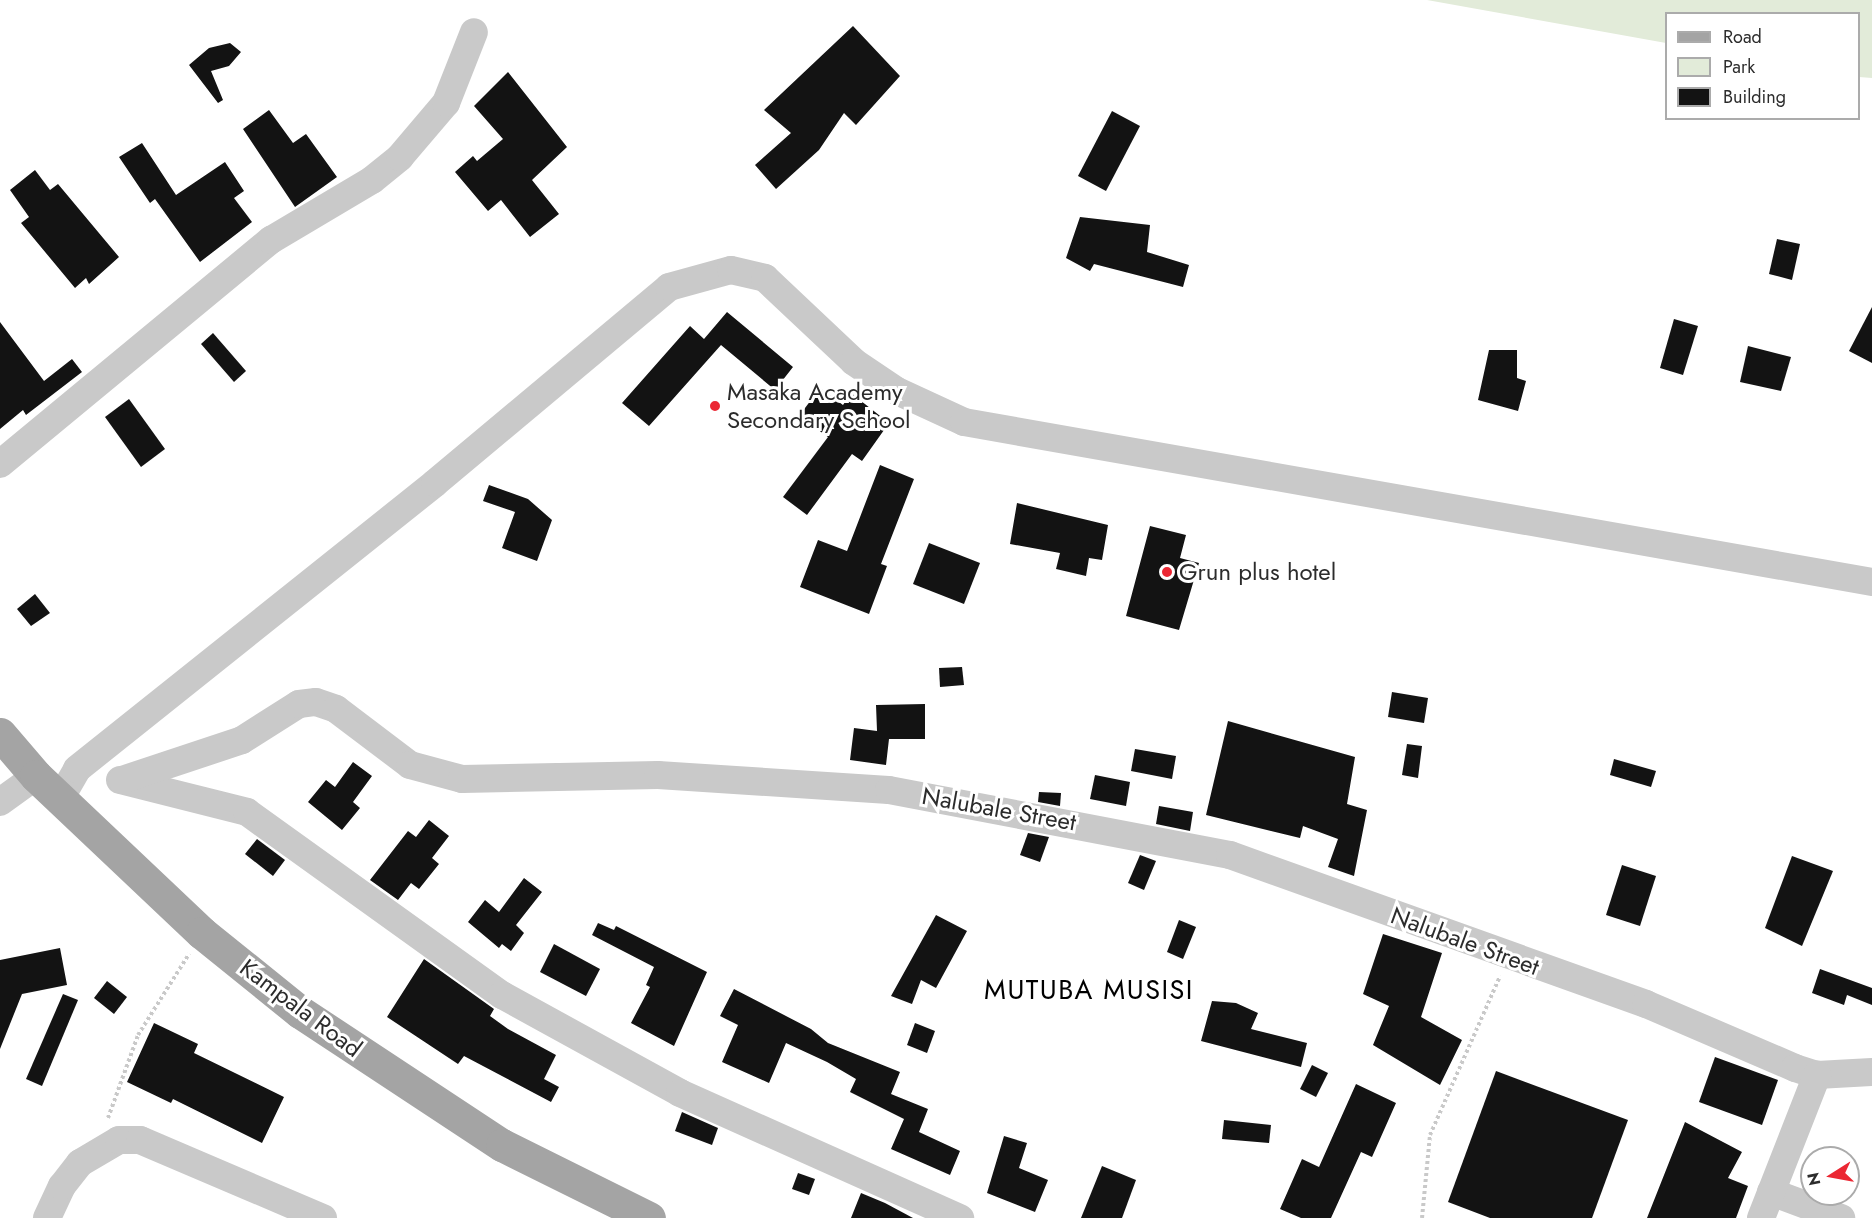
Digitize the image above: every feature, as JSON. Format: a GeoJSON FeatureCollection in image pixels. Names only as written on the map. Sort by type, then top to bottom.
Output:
{"type":"FeatureCollection","features":[{"type":"Feature","properties":{"kind":"main road","name":"Kampala Road"},"geometry":{"type":"LineString","coordinates":[[0,734],[36,776],[202,933],[300,1012],[407,1086],[502,1145],[649,1218]]}},
{"type":"Feature","properties":{"kind":"street"},"geometry":{"type":"LineString","coordinates":[[0,464],[271,240],[372,180],[400,157],[446,103],[474,32]]}},
{"type":"Feature","properties":{"kind":"street"},"geometry":{"type":"LineString","coordinates":[[60,799],[77,769],[435,483],[669,287],[731,270],[765,278],[854,362],[897,391],[964,422],[1872,582]]}},
{"type":"Feature","properties":{"kind":"street","name":"Nalubale Street"},"geometry":{"type":"LineString","coordinates":[[122,780],[242,740],[299,704],[316,702],[336,709],[410,765],[433,774],[462,779],[658,775],[889,790],[1230,855],[1508,958],[1646,1004],[1817,1075],[1872,1072]]}},
{"type":"Feature","properties":{"kind":"street"},"geometry":{"type":"LineString","coordinates":[[77,769],[247,812],[502,995],[680,1093],[960,1218]]}},
{"type":"Feature","properties":{"kind":"street"},"geometry":{"type":"LineString","coordinates":[[0,802],[36,776]]}},
{"type":"Feature","properties":{"kind":"street"},"geometry":{"type":"LineString","coordinates":[[1817,1075],[1766,1205],[1841,1218]]}},
{"type":"Feature","properties":{"kind":"street"},"geometry":{"type":"LineString","coordinates":[[47,1218],[62,1186],[97,1150],[119,1140],[140,1140],[322,1218]]}},
{"type":"Feature","properties":{"kind":"path"},"geometry":{"type":"LineString","coordinates":[[97,1150],[138,1035],[202,933]]}},
{"type":"Feature","properties":{"kind":"path"},"geometry":{"type":"LineString","coordinates":[[1422,1218],[1430,1135],[1508,958]]}},
{"type":"Feature","properties":{"kind":"green space"},"geometry":{"type":"Polygon","coordinates":[[[1427,0],[1872,0],[1872,78],[1860,77],[1860,12],[1665,12],[1665,43],[1427,0]]]}},
{"type":"Feature","properties":{"kind":"building"},"geometry":{"type":"Polygon","coordinates":[[[853,26],[900,76],[856,125],[844,113],[819,150],[776,189],[755,165],[791,133],[764,110],[853,26]]]}},
{"type":"Feature","properties":{"kind":"building"},"geometry":{"type":"Polygon","coordinates":[[[230,43],[241,52],[229,66],[211,71],[223,100],[218,103],[189,65],[209,48],[230,43]]]}},
{"type":"Feature","properties":{"kind":"building"},"geometry":{"type":"Polygon","coordinates":[[[508,72],[567,147],[532,180],[559,214],[530,237],[501,200],[488,211],[455,172],[473,156],[477,161],[503,139],[474,106],[508,72]]]}},
{"type":"Feature","properties":{"kind":"building"},"geometry":{"type":"Polygon","coordinates":[[[269,110],[293,143],[306,134],[337,177],[295,207],[243,129],[269,110]]]}},
{"type":"Feature","properties":{"kind":"building"},"geometry":{"type":"Polygon","coordinates":[[[1112,111],[1140,126],[1106,191],[1078,176],[1112,111]]]}},
{"type":"Feature","properties":{"kind":"building"},"geometry":{"type":"Polygon","coordinates":[[[142,143],[176,195],[225,162],[244,191],[234,198],[252,222],[200,262],[155,199],[150,203],[119,157],[142,143]]]}},
{"type":"Feature","properties":{"kind":"building"},"geometry":{"type":"Polygon","coordinates":[[[35,170],[50,190],[58,184],[119,257],[89,284],[86,278],[75,288],[21,223],[29,217],[10,190],[35,170]]]}},
{"type":"Feature","properties":{"kind":"building"},"geometry":{"type":"Polygon","coordinates":[[[1080,217],[1150,225],[1147,252],[1189,265],[1183,287],[1094,264],[1090,271],[1066,258],[1080,217]]]}},
{"type":"Feature","properties":{"kind":"building"},"geometry":{"type":"Polygon","coordinates":[[[1777,239],[1800,244],[1792,280],[1769,274],[1777,239]]]}},
{"type":"Feature","properties":{"kind":"building"},"geometry":{"type":"Polygon","coordinates":[[[1872,307],[1872,363],[1849,351],[1872,307]]]}},
{"type":"Feature","properties":{"kind":"building"},"geometry":{"type":"Polygon","coordinates":[[[727,312],[793,367],[775,390],[721,345],[649,426],[622,403],[690,326],[704,339],[727,312]]]}},
{"type":"Feature","properties":{"kind":"building"},"geometry":{"type":"Polygon","coordinates":[[[1674,319],[1698,326],[1683,375],[1660,368],[1674,319]]]}},
{"type":"Feature","properties":{"kind":"building"},"geometry":{"type":"Polygon","coordinates":[[[0,322],[44,381],[72,359],[82,372],[26,415],[23,410],[0,429],[0,322]]]}},
{"type":"Feature","properties":{"kind":"building"},"geometry":{"type":"Polygon","coordinates":[[[213,333],[246,371],[234,382],[201,344],[213,333]]]}},
{"type":"Feature","properties":{"kind":"building"},"geometry":{"type":"Polygon","coordinates":[[[1748,346],[1791,357],[1781,391],[1740,382],[1748,346]]]}},
{"type":"Feature","properties":{"kind":"building"},"geometry":{"type":"Polygon","coordinates":[[[1489,350],[1517,350],[1517,378],[1526,381],[1518,411],[1478,400],[1489,350]]]}},
{"type":"Feature","properties":{"kind":"building"},"geometry":{"type":"Polygon","coordinates":[[[820,388],[843,405],[851,393],[889,423],[862,461],[852,454],[807,515],[783,497],[828,437],[799,416],[820,388]]]}},
{"type":"Feature","properties":{"kind":"building"},"geometry":{"type":"Polygon","coordinates":[[[129,399],[165,449],[141,467],[105,417],[129,399]]]}},
{"type":"Feature","properties":{"kind":"building"},"geometry":{"type":"Polygon","coordinates":[[[880,465],[914,479],[881,564],[887,566],[869,614],[800,587],[818,540],[847,551],[880,465]]]}},
{"type":"Feature","properties":{"kind":"building"},"geometry":{"type":"Polygon","coordinates":[[[489,485],[528,499],[552,520],[537,561],[502,548],[515,512],[483,501],[489,485]]]}},
{"type":"Feature","properties":{"kind":"building"},"geometry":{"type":"Polygon","coordinates":[[[1017,503],[1108,525],[1102,560],[1089,558],[1086,576],[1056,569],[1060,553],[1010,544],[1017,503]]]}},
{"type":"Feature","properties":{"kind":"building","name":"Grun plus hotel"},"geometry":{"type":"Polygon","coordinates":[[[1150,526],[1186,535],[1180,558],[1199,563],[1179,630],[1126,616],[1150,526]]]}},
{"type":"Feature","properties":{"kind":"building"},"geometry":{"type":"Polygon","coordinates":[[[929,543],[980,563],[964,604],[913,584],[929,543]]]}},
{"type":"Feature","properties":{"kind":"building"},"geometry":{"type":"Polygon","coordinates":[[[35,594],[50,613],[31,626],[17,609],[35,594]]]}},
{"type":"Feature","properties":{"kind":"building"},"geometry":{"type":"Polygon","coordinates":[[[962,667],[964,685],[940,687],[939,668],[962,667]]]}},
{"type":"Feature","properties":{"kind":"building"},"geometry":{"type":"Polygon","coordinates":[[[1392,692],[1428,698],[1424,723],[1388,717],[1392,692]]]}},
{"type":"Feature","properties":{"kind":"building"},"geometry":{"type":"Polygon","coordinates":[[[925,704],[925,739],[889,739],[886,765],[850,760],[854,728],[877,731],[876,705],[925,704]]]}},
{"type":"Feature","properties":{"kind":"building"},"geometry":{"type":"Polygon","coordinates":[[[1228,721],[1355,757],[1347,804],[1367,810],[1354,876],[1328,867],[1338,839],[1303,826],[1300,838],[1206,815],[1228,721]]]}},
{"type":"Feature","properties":{"kind":"building"},"geometry":{"type":"Polygon","coordinates":[[[1407,744],[1422,746],[1418,778],[1402,775],[1407,744]]]}},
{"type":"Feature","properties":{"kind":"building"},"geometry":{"type":"Polygon","coordinates":[[[1135,749],[1176,756],[1172,779],[1131,771],[1135,749]]]}},
{"type":"Feature","properties":{"kind":"building"},"geometry":{"type":"Polygon","coordinates":[[[1614,759],[1656,771],[1651,787],[1610,775],[1614,759]]]}},
{"type":"Feature","properties":{"kind":"building"},"geometry":{"type":"Polygon","coordinates":[[[353,762],[372,776],[353,802],[360,808],[342,830],[308,802],[326,780],[335,787],[353,762]]]}},
{"type":"Feature","properties":{"kind":"building"},"geometry":{"type":"Polygon","coordinates":[[[1095,775],[1130,782],[1126,806],[1090,799],[1095,775]]]}},
{"type":"Feature","properties":{"kind":"building"},"geometry":{"type":"Polygon","coordinates":[[[1039,792],[1061,793],[1060,806],[1038,802],[1039,792]]]}},
{"type":"Feature","properties":{"kind":"building"},"geometry":{"type":"Polygon","coordinates":[[[1159,806],[1193,812],[1190,831],[1156,824],[1159,806]]]}},
{"type":"Feature","properties":{"kind":"building"},"geometry":{"type":"Polygon","coordinates":[[[429,820],[449,836],[432,858],[439,864],[419,889],[411,883],[398,900],[370,880],[408,831],[416,837],[429,820]]]}},
{"type":"Feature","properties":{"kind":"building"},"geometry":{"type":"Polygon","coordinates":[[[1028,833],[1049,837],[1040,862],[1020,855],[1028,833]]]}},
{"type":"Feature","properties":{"kind":"building"},"geometry":{"type":"Polygon","coordinates":[[[257,839],[285,860],[273,876],[245,854],[257,839]]]}},
{"type":"Feature","properties":{"kind":"building"},"geometry":{"type":"Polygon","coordinates":[[[1140,855],[1156,861],[1144,890],[1128,883],[1140,855]]]}},
{"type":"Feature","properties":{"kind":"building"},"geometry":{"type":"Polygon","coordinates":[[[1792,856],[1833,871],[1802,946],[1765,928],[1792,856]]]}},
{"type":"Feature","properties":{"kind":"building"},"geometry":{"type":"Polygon","coordinates":[[[1622,865],[1656,876],[1640,926],[1606,915],[1622,865]]]}},
{"type":"Feature","properties":{"kind":"building"},"geometry":{"type":"Polygon","coordinates":[[[524,878],[542,892],[516,925],[524,933],[511,951],[502,944],[499,948],[468,922],[485,900],[499,912],[524,878]]]}},
{"type":"Feature","properties":{"kind":"building"},"geometry":{"type":"Polygon","coordinates":[[[936,915],[967,931],[936,988],[921,980],[912,1004],[891,996],[936,915]]]}},
{"type":"Feature","properties":{"kind":"building"},"geometry":{"type":"Polygon","coordinates":[[[1179,920],[1196,927],[1183,959],[1167,952],[1179,920]]]}},
{"type":"Feature","properties":{"kind":"building"},"geometry":{"type":"Polygon","coordinates":[[[598,923],[614,930],[616,926],[707,972],[674,1046],[631,1023],[650,987],[646,985],[654,967],[592,935],[598,923]]]}},
{"type":"Feature","properties":{"kind":"building"},"geometry":{"type":"Polygon","coordinates":[[[1383,934],[1442,953],[1421,1017],[1462,1040],[1440,1085],[1373,1045],[1389,1006],[1363,994],[1383,934]]]}},
{"type":"Feature","properties":{"kind":"building"},"geometry":{"type":"Polygon","coordinates":[[[554,944],[600,969],[586,996],[540,972],[554,944]]]}},
{"type":"Feature","properties":{"kind":"building"},"geometry":{"type":"Polygon","coordinates":[[[60,948],[67,985],[22,994],[0,1049],[0,960],[60,948]]]}},
{"type":"Feature","properties":{"kind":"building"},"geometry":{"type":"Polygon","coordinates":[[[424,959],[494,1009],[490,1016],[508,1029],[556,1055],[544,1079],[559,1087],[551,1102],[464,1056],[458,1064],[387,1017],[424,959]]]}},
{"type":"Feature","properties":{"kind":"building"},"geometry":{"type":"Polygon","coordinates":[[[1820,969],[1872,988],[1872,1005],[1847,995],[1844,1005],[1812,993],[1820,969]]]}},
{"type":"Feature","properties":{"kind":"building"},"geometry":{"type":"Polygon","coordinates":[[[107,981],[127,997],[114,1014],[94,998],[107,981]]]}},
{"type":"Feature","properties":{"kind":"building"},"geometry":{"type":"Polygon","coordinates":[[[734,989],[811,1029],[828,1043],[900,1072],[891,1094],[928,1109],[919,1132],[960,1151],[950,1175],[891,1149],[904,1119],[850,1092],[856,1079],[827,1062],[786,1043],[769,1083],[722,1062],[738,1025],[720,1016],[734,989]]]}},
{"type":"Feature","properties":{"kind":"building"},"geometry":{"type":"Polygon","coordinates":[[[63,994],[78,1000],[42,1086],[26,1079],[63,994]]]}},
{"type":"Feature","properties":{"kind":"building"},"geometry":{"type":"Polygon","coordinates":[[[1212,1001],[1236,1003],[1258,1013],[1251,1029],[1307,1043],[1301,1067],[1201,1041],[1212,1001]]]}},
{"type":"Feature","properties":{"kind":"building"},"geometry":{"type":"Polygon","coordinates":[[[154,1023],[198,1044],[194,1053],[284,1097],[262,1143],[173,1099],[171,1103],[127,1082],[154,1023]]]}},
{"type":"Feature","properties":{"kind":"building"},"geometry":{"type":"Polygon","coordinates":[[[915,1023],[935,1031],[927,1053],[907,1045],[915,1023]]]}},
{"type":"Feature","properties":{"kind":"building"},"geometry":{"type":"Polygon","coordinates":[[[1715,1057],[1778,1080],[1762,1125],[1699,1102],[1715,1057]]]}},
{"type":"Feature","properties":{"kind":"building"},"geometry":{"type":"Polygon","coordinates":[[[1312,1065],[1328,1073],[1316,1097],[1300,1089],[1312,1065]]]}},
{"type":"Feature","properties":{"kind":"building"},"geometry":{"type":"Polygon","coordinates":[[[1496,1071],[1628,1120],[1592,1218],[1490,1218],[1448,1202],[1496,1071]]]}},
{"type":"Feature","properties":{"kind":"building"},"geometry":{"type":"Polygon","coordinates":[[[1356,1084],[1396,1103],[1372,1157],[1361,1152],[1331,1218],[1301,1218],[1280,1209],[1302,1159],[1319,1167],[1356,1084]]]}},
{"type":"Feature","properties":{"kind":"building"},"geometry":{"type":"Polygon","coordinates":[[[682,1112],[718,1128],[712,1145],[675,1131],[682,1112]]]}},
{"type":"Feature","properties":{"kind":"building"},"geometry":{"type":"Polygon","coordinates":[[[1224,1120],[1271,1125],[1269,1143],[1222,1139],[1224,1120]]]}},
{"type":"Feature","properties":{"kind":"building"},"geometry":{"type":"Polygon","coordinates":[[[1685,1122],[1742,1152],[1728,1178],[1748,1186],[1736,1218],[1647,1218],[1685,1122]]]}},
{"type":"Feature","properties":{"kind":"building"},"geometry":{"type":"Polygon","coordinates":[[[1004,1136],[1027,1143],[1019,1168],[1048,1180],[1035,1212],[987,1193],[1004,1136]]]}},
{"type":"Feature","properties":{"kind":"building"},"geometry":{"type":"Polygon","coordinates":[[[1102,1166],[1136,1180],[1122,1218],[1081,1218],[1102,1166]]]}},
{"type":"Feature","properties":{"kind":"building"},"geometry":{"type":"Polygon","coordinates":[[[798,1173],[815,1179],[809,1195],[792,1189],[798,1173]]]}},
{"type":"Feature","properties":{"kind":"building"},"geometry":{"type":"Polygon","coordinates":[[[861,1193],[885,1203],[913,1218],[851,1218],[861,1193]]]}},
{"type":"Feature","properties":{"kind":"place","name":"Masaka Academy Secondary School"},"geometry":{"type":"Point","coordinates":[715,406]}},
{"type":"Feature","properties":{"kind":"place","name":"Grun plus hotel"},"geometry":{"type":"Point","coordinates":[1167,572]}},
{"type":"Feature","properties":{"kind":"district","name":"MUTUBA MUSISI"},"geometry":{"type":"Point","coordinates":[1089,990]}}]}
